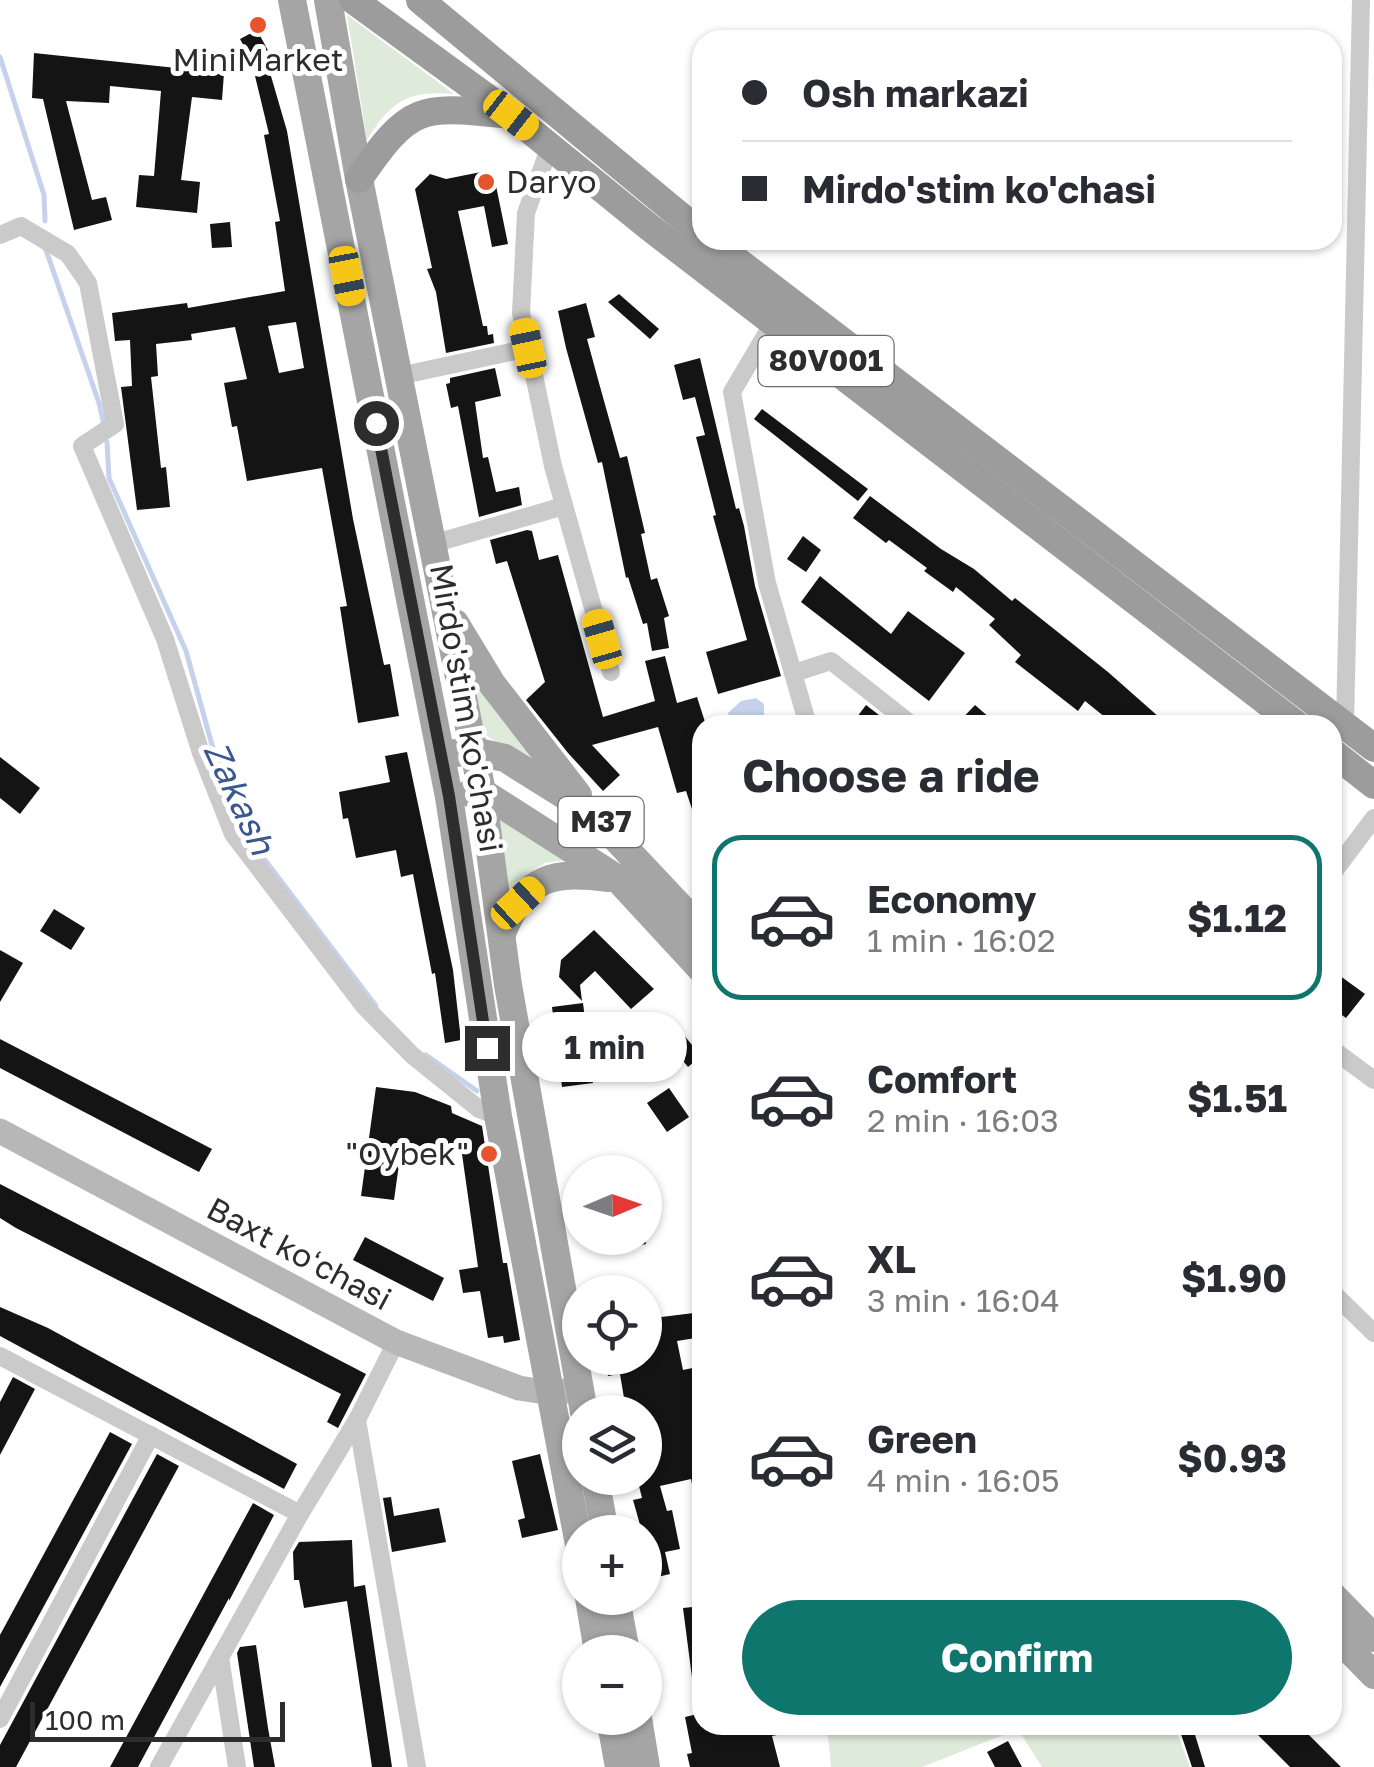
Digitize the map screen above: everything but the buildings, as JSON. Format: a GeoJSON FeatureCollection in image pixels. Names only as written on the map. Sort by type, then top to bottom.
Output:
{"type":"FeatureCollection","features":[{"type":"Feature","properties":{"kind":"highway","name":"80V001"},"geometry":{"type":"LineString","coordinates":[[353,0],[511,115],[774,321],[967,451],[1331,715]]}},
{"type":"Feature","properties":{"kind":"highway"},"geometry":{"type":"LineString","coordinates":[[420,0],[692,226]]}},
{"type":"Feature","properties":{"kind":"highway"},"geometry":{"type":"LineString","coordinates":[[359,179],[388,136],[420,112],[455,109],[511,115]]}},
{"type":"Feature","properties":{"kind":"highway","name":"80V001"},"geometry":{"type":"LineString","coordinates":[[722,250],[1285,715]]}},
{"type":"Feature","properties":{"kind":"highway","name":"80V001"},"geometry":{"type":"LineString","coordinates":[[1342,723],[1374,748]]}},
{"type":"Feature","properties":{"kind":"highway"},"geometry":{"type":"LineString","coordinates":[[1342,760],[1374,785]]}},
{"type":"Feature","properties":{"kind":"main road","name":"Mirdo'stim ko'chasi"},"geometry":{"type":"LineString","coordinates":[[292,0],[449,796],[498,1116],[573,1515]]}},
{"type":"Feature","properties":{"kind":"main road","name":"Mirdo'stim ko'chasi"},"geometry":{"type":"LineString","coordinates":[[328,0],[359,179],[482,792],[508,985],[581,1395]]}},
{"type":"Feature","properties":{"kind":"main road","name":"M37"},"geometry":{"type":"LineString","coordinates":[[444,606],[492,684],[591,812],[692,919]]}},
{"type":"Feature","properties":{"kind":"main road","name":"M37"},"geometry":{"type":"LineString","coordinates":[[441,755],[473,750],[505,758],[591,812]]}},
{"type":"Feature","properties":{"kind":"main road","name":"M37"},"geometry":{"type":"LineString","coordinates":[[482,792],[618,878],[692,959]]}},
{"type":"Feature","properties":{"kind":"main road"},"geometry":{"type":"LineString","coordinates":[[449,796],[482,792]]}},
{"type":"Feature","properties":{"kind":"main road"},"geometry":{"type":"LineString","coordinates":[[503,931],[518,903],[545,877],[576,874],[618,878]]}},
{"type":"Feature","properties":{"kind":"main road","name":"Baxt koʻchasi"},"geometry":{"type":"LineString","coordinates":[[0,1132],[396,1342],[492,1379],[562,1396]]}},
{"type":"Feature","properties":{"kind":"main road"},"geometry":{"type":"LineString","coordinates":[[1342,1605],[1374,1638]]}},
{"type":"Feature","properties":{"kind":"main road"},"geometry":{"type":"LineString","coordinates":[[1342,1642],[1374,1675]]}},
{"type":"Feature","properties":{"kind":"main road"},"geometry":{"type":"LineString","coordinates":[[613,1735],[619,1767]]}},
{"type":"Feature","properties":{"kind":"main road"},"geometry":{"type":"LineString","coordinates":[[641,1735],[646,1767]]}},
{"type":"Feature","properties":{"kind":"street"},"geometry":{"type":"LineString","coordinates":[[1345,725],[1360,0]]}},
{"type":"Feature","properties":{"kind":"street"},"geometry":{"type":"LineString","coordinates":[[550,146],[526,213],[521,313],[564,506],[611,672]]}},
{"type":"Feature","properties":{"kind":"street"},"geometry":{"type":"LineString","coordinates":[[0,235],[21,226],[68,254],[88,283],[116,424],[82,446],[165,640],[200,753],[234,834],[364,1006],[412,1055],[479,1109],[498,1116]]}},
{"type":"Feature","properties":{"kind":"street"},"geometry":{"type":"LineString","coordinates":[[1354,229],[1374,229]]}},
{"type":"Feature","properties":{"kind":"street"},"geometry":{"type":"LineString","coordinates":[[774,321],[732,392],[768,584],[805,715]]}},
{"type":"Feature","properties":{"kind":"street"},"geometry":{"type":"LineString","coordinates":[[399,376],[528,348]]}},
{"type":"Feature","properties":{"kind":"street"},"geometry":{"type":"LineString","coordinates":[[432,544],[564,506]]}},
{"type":"Feature","properties":{"kind":"street"},"geometry":{"type":"LineString","coordinates":[[794,673],[831,661],[899,715]]}},
{"type":"Feature","properties":{"kind":"street"},"geometry":{"type":"LineString","coordinates":[[1342,861],[1374,818]]}},
{"type":"Feature","properties":{"kind":"street"},"geometry":{"type":"LineString","coordinates":[[1342,1056],[1374,1080]]}},
{"type":"Feature","properties":{"kind":"street"},"geometry":{"type":"LineString","coordinates":[[1342,1302],[1374,1333]]}},
{"type":"Feature","properties":{"kind":"street"},"geometry":{"type":"LineString","coordinates":[[159,1767],[357,1420],[396,1342]]}},
{"type":"Feature","properties":{"kind":"street"},"geometry":{"type":"LineString","coordinates":[[0,1356],[300,1514]]}},
{"type":"Feature","properties":{"kind":"street"},"geometry":{"type":"LineString","coordinates":[[357,1420],[417,1767]]}},
{"type":"Feature","properties":{"kind":"street"},"geometry":{"type":"LineString","coordinates":[[0,1720],[151,1435]]}},
{"type":"Feature","properties":{"kind":"street"},"geometry":{"type":"LineString","coordinates":[[220,1656],[237,1767]]}},
{"type":"Feature","properties":{"kind":"green space"},"geometry":{"type":"Polygon","coordinates":[[[347,15],[454,94],[424,94],[402,101],[384,116],[367,140],[347,15]]]}},
{"type":"Feature","properties":{"kind":"green space"},"geometry":{"type":"Polygon","coordinates":[[[472,674],[559,786],[480,731],[472,674]]]}},
{"type":"Feature","properties":{"kind":"green space"},"geometry":{"type":"Polygon","coordinates":[[[499,814],[568,860],[545,863],[506,888],[499,814]]]}},
{"type":"Feature","properties":{"kind":"green space"},"geometry":{"type":"Polygon","coordinates":[[[828,1735],[1003,1735],[922,1767],[831,1767],[828,1735]]]}},
{"type":"Feature","properties":{"kind":"green space"},"geometry":{"type":"Polygon","coordinates":[[[1022,1735],[1178,1735],[1190,1767],[1042,1767],[1022,1735]]]}},
{"type":"Feature","properties":{"kind":"water"},"geometry":{"type":"Polygon","coordinates":[[[756,698],[764,704],[764,715],[729,715],[741,701],[756,698]]]}},
{"type":"Feature","properties":{"kind":"waterway","name":"Zakash"},"geometry":{"type":"LineString","coordinates":[[0,57],[44,195],[45,221]]}},
{"type":"Feature","properties":{"kind":"waterway","name":"Zakash"},"geometry":{"type":"LineString","coordinates":[[46,250],[104,425]]}},
{"type":"Feature","properties":{"kind":"waterway","name":"Zakash"},"geometry":{"type":"LineString","coordinates":[[107,442],[109,478],[186,651],[212,745],[228,786],[262,856],[376,1006]]}},
{"type":"Feature","properties":{"kind":"waterway","name":"Zakash"},"geometry":{"type":"LineString","coordinates":[[426,1055],[477,1091]]}},
{"type":"Feature","properties":{"kind":"place","name":"MiniMarket"},"geometry":{"type":"Point","coordinates":[258,25]}},
{"type":"Feature","properties":{"kind":"place","name":"Daryo"},"geometry":{"type":"Point","coordinates":[486,182]}},
{"type":"Feature","properties":{"kind":"place","name":"\"Oybek\""},"geometry":{"type":"Point","coordinates":[489,1154]}},
{"type":"Feature","properties":{"kind":"route"},"geometry":{"type":"LineString","coordinates":[[376,423],[449,796],[487,1048]]}}]}
